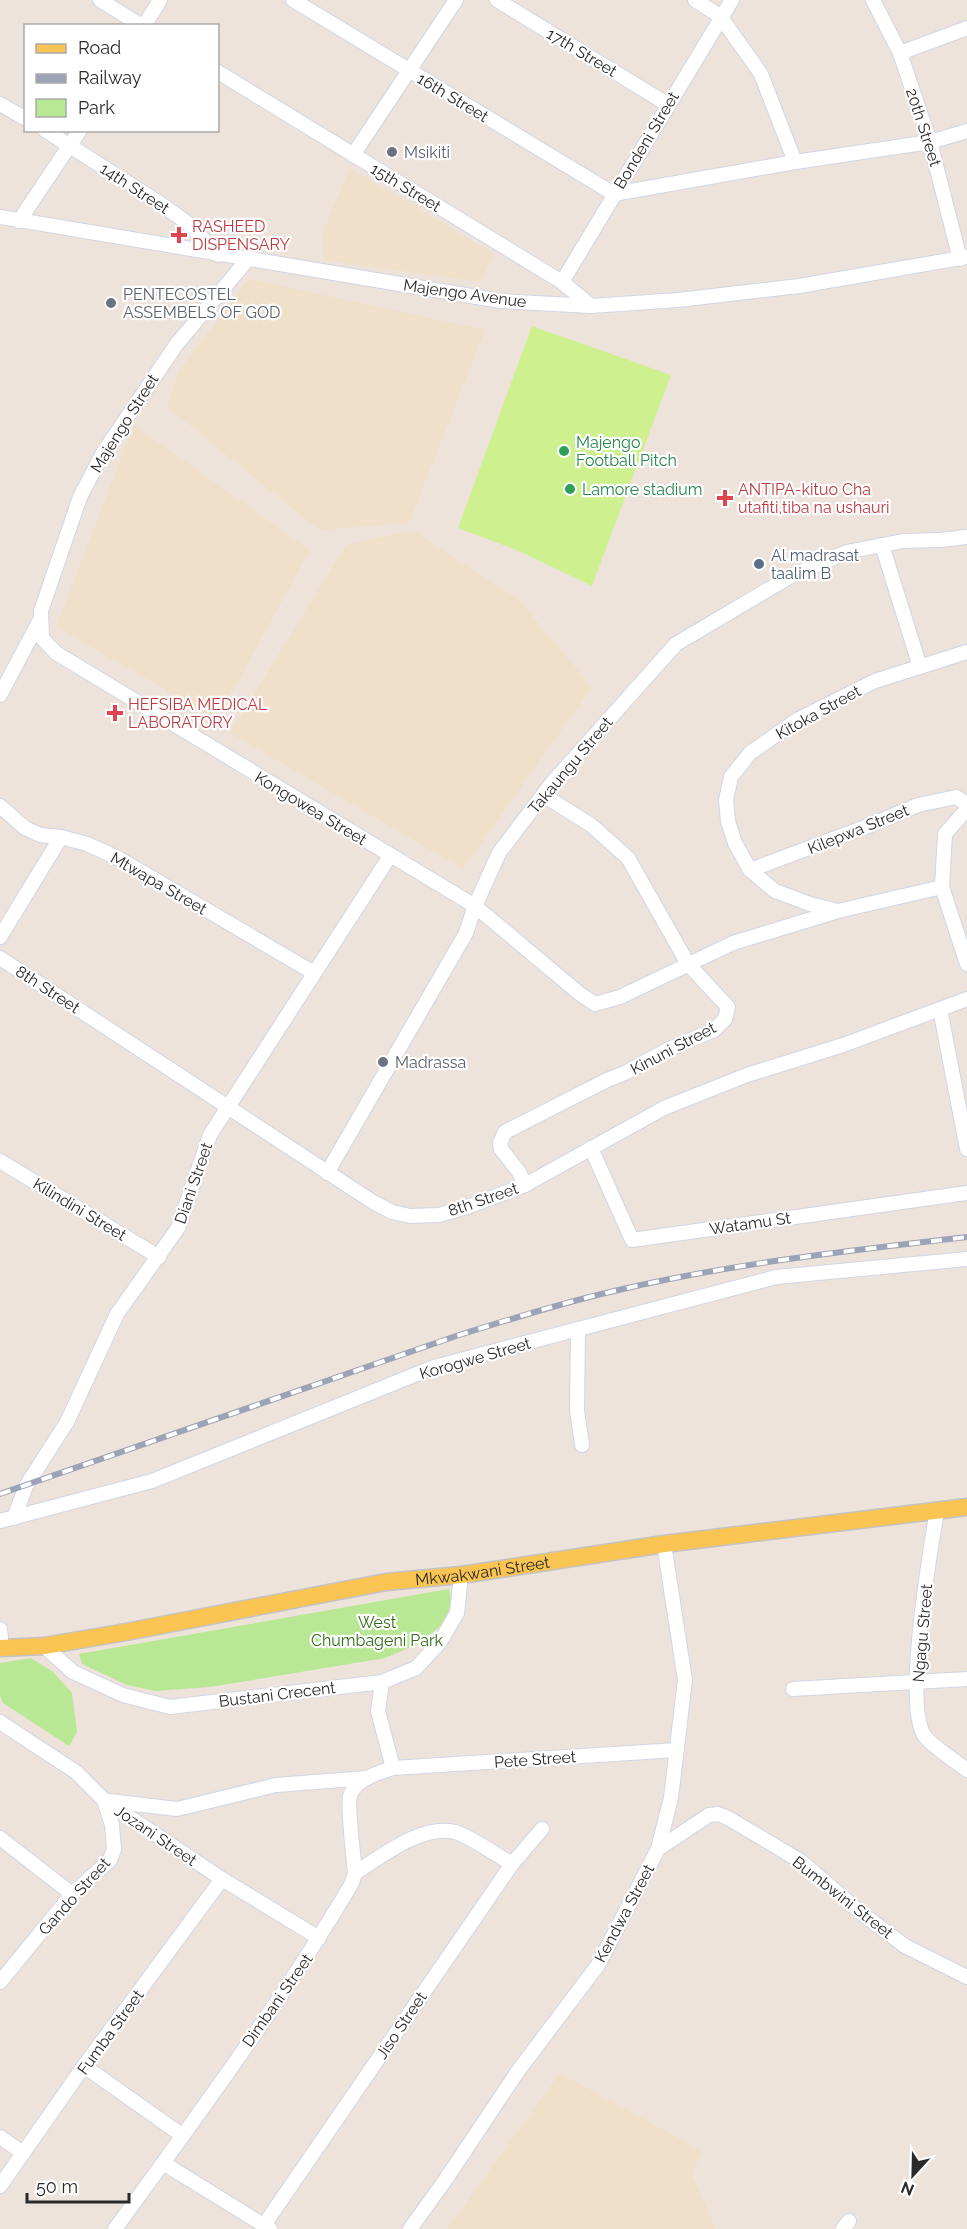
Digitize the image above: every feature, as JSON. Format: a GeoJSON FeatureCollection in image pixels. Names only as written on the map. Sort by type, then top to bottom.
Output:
{"type":"FeatureCollection","features":[{"type":"Feature","properties":{"kind":"main road","name":"Mkwakwani Street"},"geometry":{"type":"LineString","coordinates":[[1,1648],[44,1646],[386,1582],[461,1575],[664,1544],[967,1507]]}},
{"type":"Feature","properties":{"kind":"street"},"geometry":{"type":"LineString","coordinates":[[100,0],[140,24]]}},
{"type":"Feature","properties":{"kind":"street"},"geometry":{"type":"LineString","coordinates":[[144,24],[160,0]]}},
{"type":"Feature","properties":{"kind":"street","name":"16th Street"},"geometry":{"type":"LineString","coordinates":[[293,0],[614,194]]}},
{"type":"Feature","properties":{"kind":"street"},"geometry":{"type":"LineString","coordinates":[[353,155],[456,0]]}},
{"type":"Feature","properties":{"kind":"street","name":"17th Street"},"geometry":{"type":"LineString","coordinates":[[497,0],[667,104]]}},
{"type":"Feature","properties":{"kind":"street"},"geometry":{"type":"LineString","coordinates":[[695,0],[720,16],[761,74],[795,162]]}},
{"type":"Feature","properties":{"kind":"street","name":"Bondeni Street"},"geometry":{"type":"LineString","coordinates":[[562,282],[720,16],[732,0]]}},
{"type":"Feature","properties":{"kind":"street","name":"20th Street"},"geometry":{"type":"LineString","coordinates":[[873,0],[900,53],[930,142],[964,258]]}},
{"type":"Feature","properties":{"kind":"street"},"geometry":{"type":"LineString","coordinates":[[900,53],[967,28]]}},
{"type":"Feature","properties":{"kind":"street","name":"15th Street"},"geometry":{"type":"LineString","coordinates":[[219,73],[562,282],[591,306]]}},
{"type":"Feature","properties":{"kind":"street"},"geometry":{"type":"LineString","coordinates":[[0,104],[24,118]]}},
{"type":"Feature","properties":{"kind":"street"},"geometry":{"type":"LineString","coordinates":[[614,194],[795,162],[930,142],[967,131]]}},
{"type":"Feature","properties":{"kind":"street","name":"14th Street"},"geometry":{"type":"LineString","coordinates":[[48,132],[164,206],[190,225],[218,255]]}},
{"type":"Feature","properties":{"kind":"street"},"geometry":{"type":"LineString","coordinates":[[19,221],[79,132]]}},
{"type":"Feature","properties":{"kind":"street","name":"Majengo Avenue"},"geometry":{"type":"LineString","coordinates":[[0,217],[501,301],[591,306],[678,300],[799,286],[964,258]]}},
{"type":"Feature","properties":{"kind":"street","name":"Majengo Street"},"geometry":{"type":"LineString","coordinates":[[0,695],[41,614],[80,497],[103,453],[176,345],[248,259]]}},
{"type":"Feature","properties":{"kind":"street","name":"Takaungu Street"},"geometry":{"type":"LineString","coordinates":[[327,1173],[466,933],[475,906],[499,853],[543,795],[676,644],[791,576],[847,552],[903,541],[967,537]]}},
{"type":"Feature","properties":{"kind":"street"},"geometry":{"type":"LineString","coordinates":[[882,545],[920,667]]}},
{"type":"Feature","properties":{"kind":"street","name":"Kongowea Street"},"geometry":{"type":"LineString","coordinates":[[41,614],[42,638],[56,653],[475,906],[595,1004],[620,997],[688,964]]}},
{"type":"Feature","properties":{"kind":"street","name":"Kitoka Street"},"geometry":{"type":"LineString","coordinates":[[942,887],[838,911],[810,904],[775,891],[750,870],[735,843],[728,820],[726,800],[731,777],[750,753],[797,720],[875,681],[967,652]]}},
{"type":"Feature","properties":{"kind":"street","name":"Kinuni Street"},"geometry":{"type":"LineString","coordinates":[[525,1185],[519,1172],[501,1149],[500,1143],[505,1132],[607,1080],[626,1073],[669,1049],[714,1030],[725,1019],[728,1007],[688,964],[628,858],[591,825],[543,795]]}},
{"type":"Feature","properties":{"kind":"street","name":"Kilepwa Street"},"geometry":{"type":"LineString","coordinates":[[750,870],[918,805],[956,797],[967,804]]}},
{"type":"Feature","properties":{"kind":"street","name":"Mtwapa Street"},"geometry":{"type":"LineString","coordinates":[[0,806],[25,828],[40,835],[61,837],[87,844],[118,858],[314,973]]}},
{"type":"Feature","properties":{"kind":"street"},"geometry":{"type":"LineString","coordinates":[[967,809],[945,834],[942,887],[967,964]]}},
{"type":"Feature","properties":{"kind":"street"},"geometry":{"type":"LineString","coordinates":[[0,937],[61,837]]}},
{"type":"Feature","properties":{"kind":"street","name":"Diani Street"},"geometry":{"type":"LineString","coordinates":[[14,1518],[26,1486],[67,1422],[117,1314],[178,1228],[210,1134],[390,856]]}},
{"type":"Feature","properties":{"kind":"street"},"geometry":{"type":"LineString","coordinates":[[688,964],[733,943],[838,911]]}},
{"type":"Feature","properties":{"kind":"street","name":"8th Street"},"geometry":{"type":"LineString","coordinates":[[0,958],[373,1202],[392,1212],[410,1216],[439,1215],[525,1185],[664,1108],[747,1075],[843,1045],[967,999]]}},
{"type":"Feature","properties":{"kind":"street"},"geometry":{"type":"LineString","coordinates":[[940,1009],[967,1149]]}},
{"type":"Feature","properties":{"kind":"street","name":"Watamu St"},"geometry":{"type":"LineString","coordinates":[[591,1148],[632,1240],[967,1193]]}},
{"type":"Feature","properties":{"kind":"street","name":"Kilindini Street"},"geometry":{"type":"LineString","coordinates":[[0,1161],[159,1257]]}},
{"type":"Feature","properties":{"kind":"street","name":"Korogwe Street"},"geometry":{"type":"LineString","coordinates":[[0,1521],[152,1481],[434,1367],[776,1277],[967,1259]]}},
{"type":"Feature","properties":{"kind":"street"},"geometry":{"type":"LineString","coordinates":[[578,1329],[577,1410],[582,1445]]}},
{"type":"Feature","properties":{"kind":"street","name":"Ngagu Street"},"geometry":{"type":"LineString","coordinates":[[936,1510],[926,1580],[916,1682],[920,1724],[925,1736],[967,1770]]}},
{"type":"Feature","properties":{"kind":"street","name":"Kendwa Street"},"geometry":{"type":"LineString","coordinates":[[410,2229],[518,2071],[598,1965],[658,1849],[671,1798],[685,1680],[664,1544]]}},
{"type":"Feature","properties":{"kind":"street","name":"Bustani Crecent"},"geometry":{"type":"LineString","coordinates":[[44,1646],[73,1672],[123,1695],[170,1707],[382,1682],[416,1668],[440,1642],[457,1613],[461,1575]]}},
{"type":"Feature","properties":{"kind":"street"},"geometry":{"type":"LineString","coordinates":[[0,1629],[1,1648]]}},
{"type":"Feature","properties":{"kind":"street"},"geometry":{"type":"LineString","coordinates":[[793,1689],[967,1679]]}},
{"type":"Feature","properties":{"kind":"street"},"geometry":{"type":"LineString","coordinates":[[382,1682],[378,1711],[393,1768],[368,1778],[358,1785],[350,1797],[355,1874],[397,1846],[425,1832],[456,1832],[512,1864]]}},
{"type":"Feature","properties":{"kind":"street","name":"Jozani Street"},"geometry":{"type":"LineString","coordinates":[[0,1722],[76,1772],[104,1800],[222,1879],[320,1938]]}},
{"type":"Feature","properties":{"kind":"street","name":"Pete Street"},"geometry":{"type":"LineString","coordinates":[[393,1768],[677,1750]]}},
{"type":"Feature","properties":{"kind":"street"},"geometry":{"type":"LineString","coordinates":[[104,1800],[177,1809],[276,1785],[368,1778]]}},
{"type":"Feature","properties":{"kind":"street","name":"Gando Street"},"geometry":{"type":"LineString","coordinates":[[1,1979],[72,1894],[110,1860],[114,1849],[112,1824],[104,1800]]}},
{"type":"Feature","properties":{"kind":"street","name":"Bumbwini Street"},"geometry":{"type":"LineString","coordinates":[[658,1849],[709,1815],[718,1814],[728,1818],[802,1862],[860,1912],[906,1946],[967,1977]]}},
{"type":"Feature","properties":{"kind":"street","name":"Jiso Street"},"geometry":{"type":"LineString","coordinates":[[267,2227],[512,1864],[542,1829]]}},
{"type":"Feature","properties":{"kind":"street"},"geometry":{"type":"LineString","coordinates":[[0,1838],[72,1894]]}},
{"type":"Feature","properties":{"kind":"street","name":"Dimbani Street"},"geometry":{"type":"LineString","coordinates":[[116,2229],[320,1938],[355,1874]]}},
{"type":"Feature","properties":{"kind":"street","name":"Fumba Street"},"geometry":{"type":"LineString","coordinates":[[0,2186],[84,2066],[222,1879]]}},
{"type":"Feature","properties":{"kind":"street"},"geometry":{"type":"LineString","coordinates":[[84,2066],[183,2136]]}},
{"type":"Feature","properties":{"kind":"street"},"geometry":{"type":"LineString","coordinates":[[0,2137],[23,2153]]}},
{"type":"Feature","properties":{"kind":"street"},"geometry":{"type":"LineString","coordinates":[[163,2163],[267,2227]]}},
{"type":"Feature","properties":{"kind":"shaded area"},"geometry":{"type":"Polygon","coordinates":[[[350,168],[494,254],[480,282],[324,260],[322,234],[350,168]]]}},
{"type":"Feature","properties":{"kind":"shaded area"},"geometry":{"type":"Polygon","coordinates":[[[249,279],[485,330],[409,523],[319,530],[167,407],[178,372],[249,279]]]}},
{"type":"Feature","properties":{"kind":"shaded area"},"geometry":{"type":"Polygon","coordinates":[[[134,425],[310,550],[217,719],[56,627],[134,425]]]}},
{"type":"Feature","properties":{"kind":"shaded area"},"geometry":{"type":"Polygon","coordinates":[[[412,530],[518,599],[592,687],[463,869],[230,733],[346,545],[412,530]]]}},
{"type":"Feature","properties":{"kind":"shaded area"},"geometry":{"type":"Polygon","coordinates":[[[560,2073],[702,2151],[692,2175],[716,2229],[447,2229],[560,2073]]]}},
{"type":"Feature","properties":{"kind":"green space","name":"Majengo Football Pitch"},"geometry":{"type":"Polygon","coordinates":[[[532,326],[671,375],[592,586],[519,551],[458,528],[532,326]]]}},
{"type":"Feature","properties":{"kind":"green space","name":"West Chumbageni Park"},"geometry":{"type":"Polygon","coordinates":[[[449,1589],[452,1602],[443,1624],[420,1643],[385,1658],[210,1687],[155,1691],[127,1685],[82,1664],[79,1654],[449,1589]]]}},
{"type":"Feature","properties":{"kind":"green space"},"geometry":{"type":"Polygon","coordinates":[[[31,1658],[53,1672],[72,1693],[77,1732],[69,1746],[3,1703],[0,1696],[0,1663],[31,1658]]]}},
{"type":"Feature","properties":{"kind":"railway"},"geometry":{"type":"LineString","coordinates":[[0,1494],[456,1336],[571,1302],[654,1282],[743,1266],[967,1237]]}},
{"type":"Feature","properties":{"kind":"place","name":"Msikiti"},"geometry":{"type":"Point","coordinates":[392,152]}},
{"type":"Feature","properties":{"kind":"place","name":"RASHEED DISPENSARY"},"geometry":{"type":"Point","coordinates":[179,235]}},
{"type":"Feature","properties":{"kind":"place","name":"PENTECOSTEL ASSEMBELS OF GOD"},"geometry":{"type":"Point","coordinates":[111,303]}},
{"type":"Feature","properties":{"kind":"place","name":"Majengo Football Pitch"},"geometry":{"type":"Point","coordinates":[564,451]}},
{"type":"Feature","properties":{"kind":"place","name":"Lamore stadium"},"geometry":{"type":"Point","coordinates":[570,489]}},
{"type":"Feature","properties":{"kind":"place","name":"ANTIPA-kituo Cha utafiti,tiba na ushauri"},"geometry":{"type":"Point","coordinates":[725,498]}},
{"type":"Feature","properties":{"kind":"place","name":"Al madrasat taalim B"},"geometry":{"type":"Point","coordinates":[759,564]}},
{"type":"Feature","properties":{"kind":"place","name":"HEFSIBA MEDICAL LABORATORY"},"geometry":{"type":"Point","coordinates":[115,713]}},
{"type":"Feature","properties":{"kind":"place","name":"Madrassa"},"geometry":{"type":"Point","coordinates":[383,1062]}}]}
